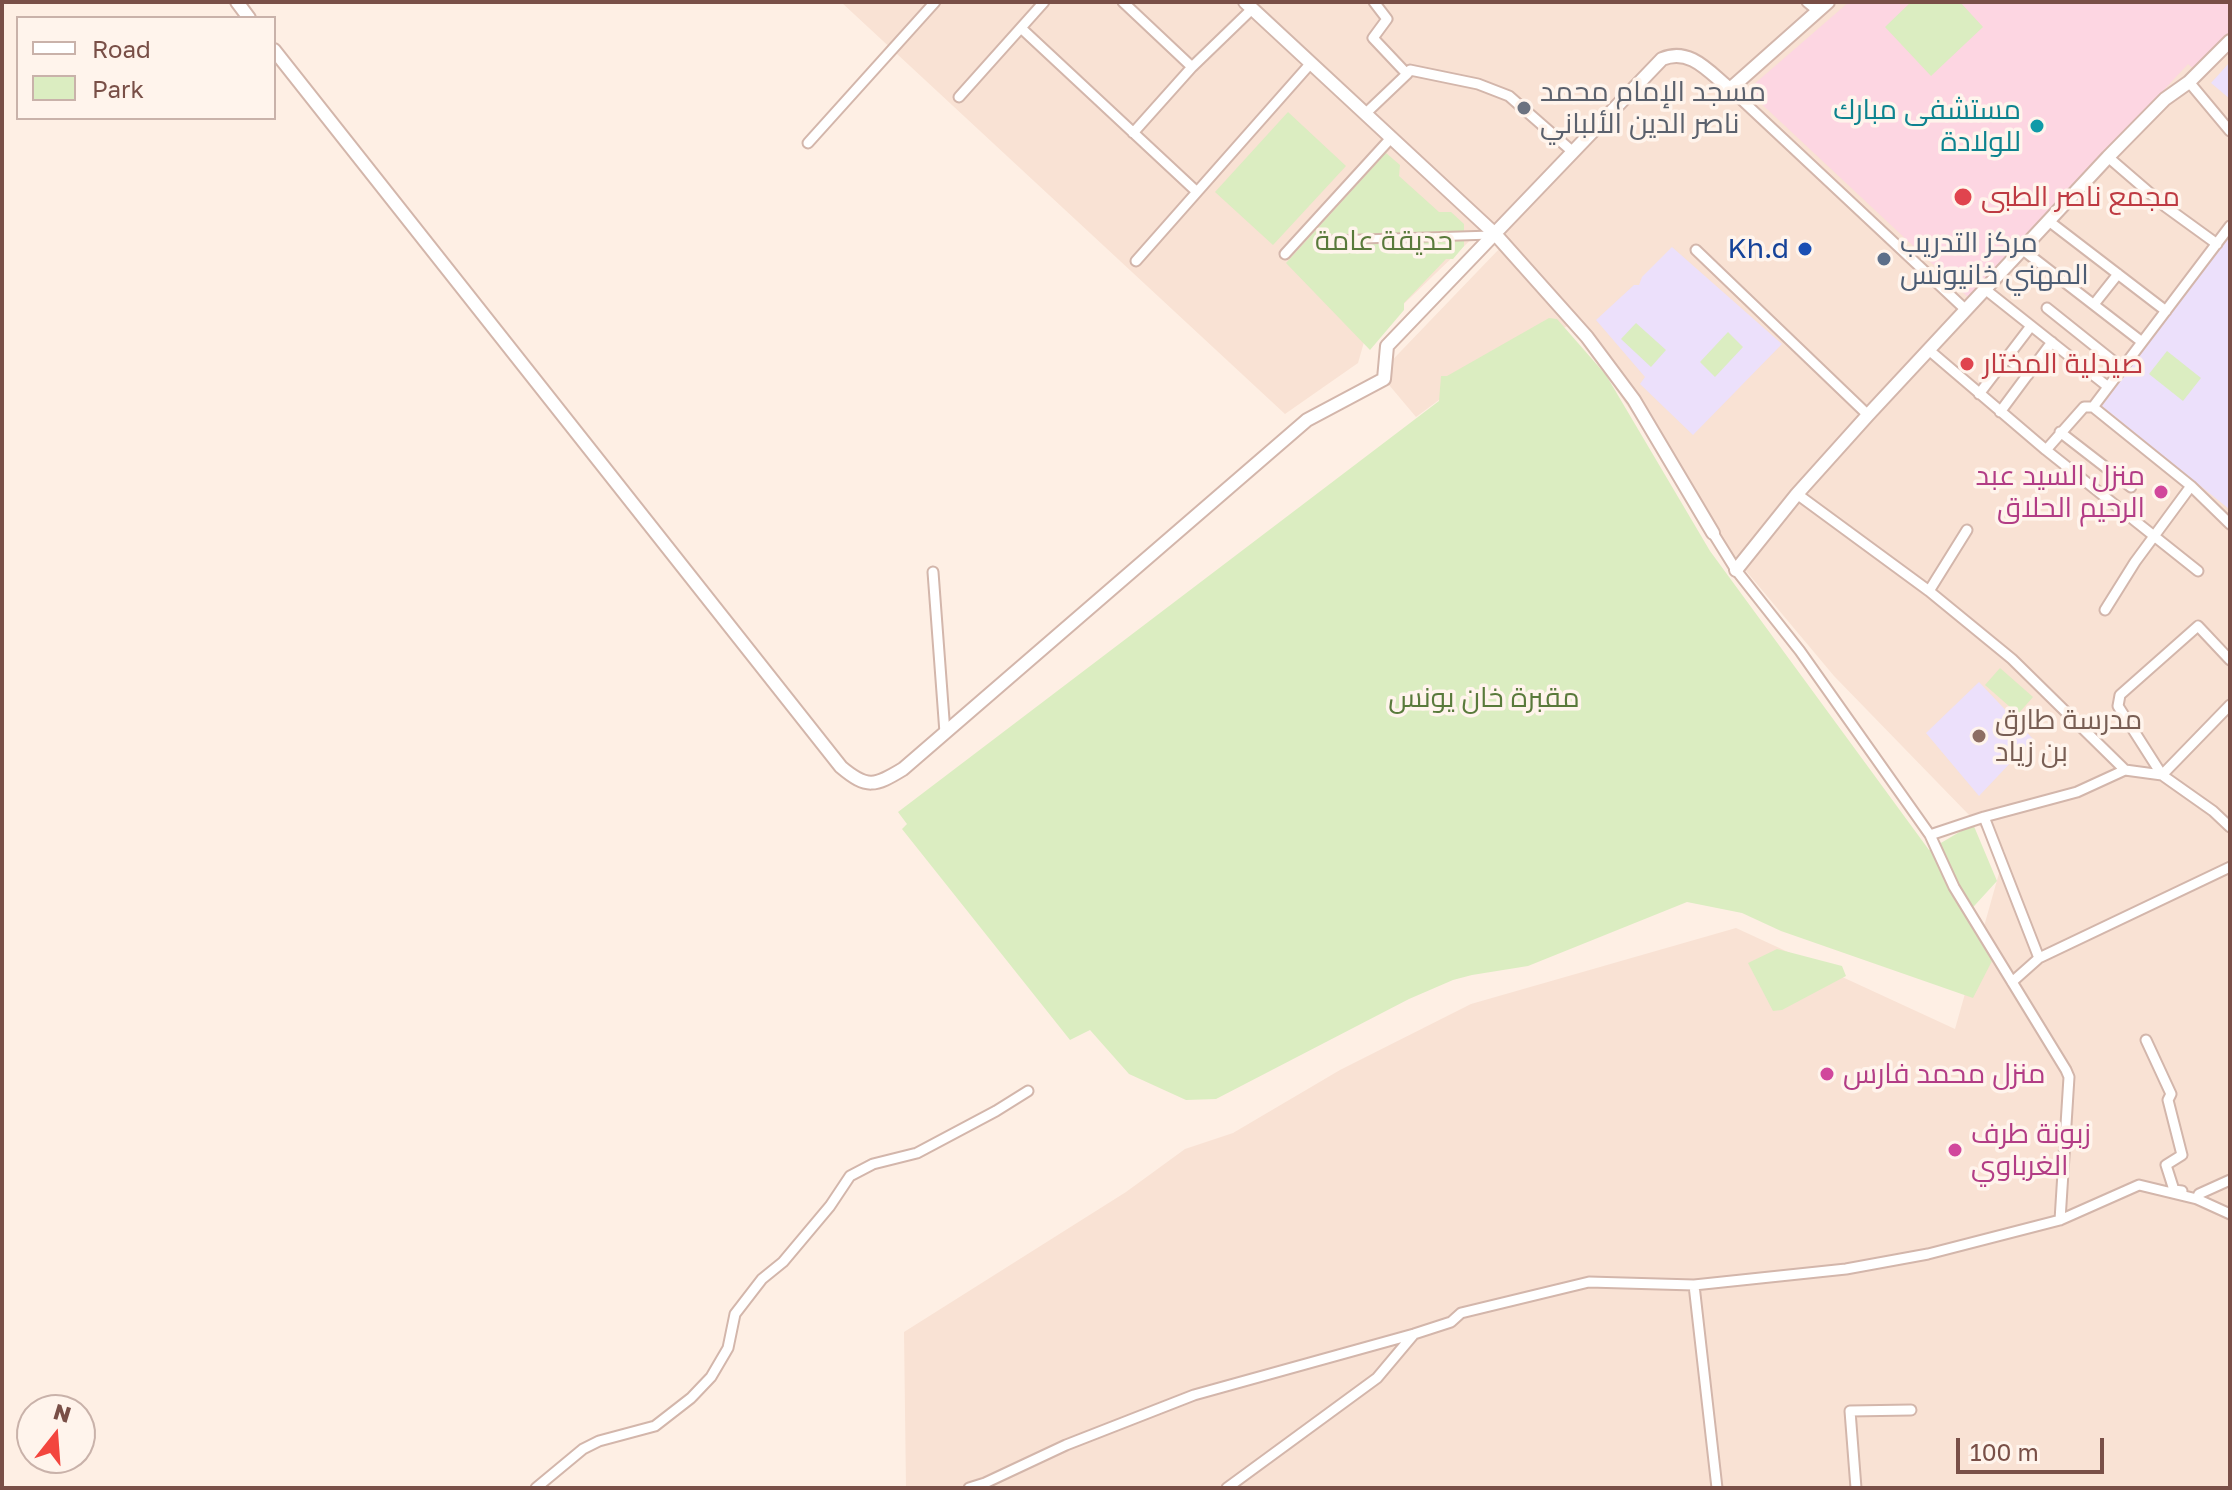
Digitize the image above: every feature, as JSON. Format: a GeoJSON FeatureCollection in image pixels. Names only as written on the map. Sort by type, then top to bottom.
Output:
{"type":"FeatureCollection","features":[{"type":"Feature","properties":{"kind":"street"},"geometry":{"type":"LineString","coordinates":[[808,143],[935,2]]}},
{"type":"Feature","properties":{"kind":"street"},"geometry":{"type":"LineString","coordinates":[[959,97],[1044,2]]}},
{"type":"Feature","properties":{"kind":"street"},"geometry":{"type":"LineString","coordinates":[[1123,2],[1192,67]]}},
{"type":"Feature","properties":{"kind":"street"},"geometry":{"type":"LineString","coordinates":[[1374,2],[1387,19],[1373,38],[1407,74]]}},
{"type":"Feature","properties":{"kind":"street"},"geometry":{"type":"LineString","coordinates":[[1807,2],[1823,7]]}},
{"type":"Feature","properties":{"kind":"street"},"geometry":{"type":"LineString","coordinates":[[1133,133],[1249,6],[1496,235],[1587,337],[1634,400],[1736,570],[1800,651],[1930,835],[1954,887],[2034,1014],[2069,1077],[2060,1220]]}},
{"type":"Feature","properties":{"kind":"street"},"geometry":{"type":"LineString","coordinates":[[1730,89],[1823,7]]}},
{"type":"Feature","properties":{"kind":"street"},"geometry":{"type":"LineString","coordinates":[[1021,28],[1197,192]]}},
{"type":"Feature","properties":{"kind":"street"},"geometry":{"type":"LineString","coordinates":[[1736,570],[1797,494],[1868,415],[2108,157],[2165,99],[2189,82],[2230,41]]}},
{"type":"Feature","properties":{"kind":"street"},"geometry":{"type":"LineString","coordinates":[[276,53],[841,767],[864,782],[877,783],[903,769],[1307,420],[1384,379],[1387,346],[1662,59],[1674,54],[1687,55],[1730,89],[1966,310]]}},
{"type":"Feature","properties":{"kind":"street"},"geometry":{"type":"LineString","coordinates":[[1136,261],[1311,63]]}},
{"type":"Feature","properties":{"kind":"street"},"geometry":{"type":"LineString","coordinates":[[1365,114],[1410,70],[1478,84],[1509,96],[1573,152]]}},
{"type":"Feature","properties":{"kind":"street"},"geometry":{"type":"LineString","coordinates":[[2189,82],[2230,131]]}},
{"type":"Feature","properties":{"kind":"street"},"geometry":{"type":"LineString","coordinates":[[1285,254],[1391,138]]}},
{"type":"Feature","properties":{"kind":"street"},"geometry":{"type":"LineString","coordinates":[[2108,157],[2166,207],[2217,244]]}},
{"type":"Feature","properties":{"kind":"street"},"geometry":{"type":"LineString","coordinates":[[2050,222],[2166,311]]}},
{"type":"Feature","properties":{"kind":"street"},"geometry":{"type":"LineString","coordinates":[[2093,407],[2230,226]]}},
{"type":"Feature","properties":{"kind":"street"},"geometry":{"type":"LineString","coordinates":[[1330,240],[1496,235]]}},
{"type":"Feature","properties":{"kind":"street"},"geometry":{"type":"LineString","coordinates":[[1696,250],[1868,415]]}},
{"type":"Feature","properties":{"kind":"street"},"geometry":{"type":"LineString","coordinates":[[2023,250],[2142,342]]}},
{"type":"Feature","properties":{"kind":"street"},"geometry":{"type":"LineString","coordinates":[[2095,303],[2118,274]]}},
{"type":"Feature","properties":{"kind":"street"},"geometry":{"type":"LineString","coordinates":[[1986,290],[2107,386]]}},
{"type":"Feature","properties":{"kind":"street"},"geometry":{"type":"LineString","coordinates":[[2047,308],[2122,368]]}},
{"type":"Feature","properties":{"kind":"street"},"geometry":{"type":"LineString","coordinates":[[1979,394],[2031,326]]}},
{"type":"Feature","properties":{"kind":"street"},"geometry":{"type":"LineString","coordinates":[[2000,412],[2052,342]]}},
{"type":"Feature","properties":{"kind":"street"},"geometry":{"type":"LineString","coordinates":[[1930,351],[2046,450],[2198,571]]}},
{"type":"Feature","properties":{"kind":"street"},"geometry":{"type":"LineString","coordinates":[[2007,358],[2028,375]]}},
{"type":"Feature","properties":{"kind":"street"},"geometry":{"type":"LineString","coordinates":[[2046,450],[2084,407],[2093,407],[2228,517]]}},
{"type":"Feature","properties":{"kind":"street"},"geometry":{"type":"LineString","coordinates":[[2060,432],[2131,487]]}},
{"type":"Feature","properties":{"kind":"street"},"geometry":{"type":"LineString","coordinates":[[2105,610],[2153,536],[2191,486]]}},
{"type":"Feature","properties":{"kind":"street"},"geometry":{"type":"LineString","coordinates":[[1797,494],[1929,591],[2012,659],[2125,770]]}},
{"type":"Feature","properties":{"kind":"street"},"geometry":{"type":"LineString","coordinates":[[1929,591],[1967,530]]}},
{"type":"Feature","properties":{"kind":"street"},"geometry":{"type":"LineString","coordinates":[[933,572],[945,733]]}},
{"type":"Feature","properties":{"kind":"street"},"geometry":{"type":"LineString","coordinates":[[2230,660],[2198,626],[2120,695],[2118,706],[2162,775],[2230,827]]}},
{"type":"Feature","properties":{"kind":"street"},"geometry":{"type":"LineString","coordinates":[[2162,775],[2230,705]]}},
{"type":"Feature","properties":{"kind":"street"},"geometry":{"type":"LineString","coordinates":[[1930,835],[2077,792],[2125,770],[2162,775]]}},
{"type":"Feature","properties":{"kind":"street"},"geometry":{"type":"LineString","coordinates":[[1984,817],[2039,958]]}},
{"type":"Feature","properties":{"kind":"street"},"geometry":{"type":"LineString","coordinates":[[2012,982],[2039,958],[2230,867]]}},
{"type":"Feature","properties":{"kind":"street"},"geometry":{"type":"LineString","coordinates":[[2146,1040],[2171,1094],[2168,1100],[2182,1155],[2166,1165],[2174,1190],[2198,1196],[2230,1214]]}},
{"type":"Feature","properties":{"kind":"street"},"geometry":{"type":"LineString","coordinates":[[536,1488],[583,1449],[599,1441],[655,1426],[691,1398],[711,1377],[728,1348],[735,1314],[762,1279],[783,1262],[830,1206],[850,1176],[873,1164],[917,1153],[1028,1091]]}},
{"type":"Feature","properties":{"kind":"street"},"geometry":{"type":"LineString","coordinates":[[969,1488],[1066,1445],[1194,1395],[1414,1334],[1451,1322],[1461,1313],[1589,1282],[1694,1285],[1846,1269],[1983,1242],[2060,1220],[2139,1185],[2198,1196],[2230,1180]]}},
{"type":"Feature","properties":{"kind":"street"},"geometry":{"type":"LineString","coordinates":[[1694,1285],[1717,1488]]}},
{"type":"Feature","properties":{"kind":"street"},"geometry":{"type":"LineString","coordinates":[[1227,1488],[1377,1378],[1414,1334]]}},
{"type":"Feature","properties":{"kind":"street"},"geometry":{"type":"LineString","coordinates":[[1856,1488],[1850,1411],[1911,1410]]}},
{"type":"Feature","properties":{"kind":"shaded area"},"geometry":{"type":"Polygon","coordinates":[[[841,2],[1235,2],[1479,228],[1239,2],[2230,2],[2230,1488],[906,1488],[904,1332],[1126,1192],[1185,1149],[1233,1133],[1340,1070],[1471,1004],[1736,928],[1955,1029],[2005,852],[1834,676],[1710,528],[1572,324],[1460,376],[1439,400],[1416,417],[1384,379],[1377,376],[1501,247],[1482,229],[1364,342],[1358,363],[1285,414],[841,2]]]}},
{"type":"Feature","properties":{"kind":"shaded area","name":"مجمع ناصر الطبى"},"geometry":{"type":"Polygon","coordinates":[[[1849,2],[2230,2],[2230,50],[2204,78],[2188,64],[1970,299],[1752,95],[1752,86],[1849,2]]]}},
{"type":"Feature","properties":{"kind":"shaded area"},"geometry":{"type":"Polygon","coordinates":[[[2230,62],[2230,99],[2211,83],[2230,62]]]}},
{"type":"Feature","properties":{"kind":"shaded area"},"geometry":{"type":"Polygon","coordinates":[[[2230,233],[2230,508],[2229,509],[2102,406],[2230,233]]]}},
{"type":"Feature","properties":{"kind":"shaded area"},"geometry":{"type":"Polygon","coordinates":[[[1672,247],[1782,344],[1693,435],[1640,384],[1645,377],[1596,320],[1634,285],[1639,285],[1642,277],[1672,247]]]}},
{"type":"Feature","properties":{"kind":"shaded area","name":"مدرسة طارق بن زياد"},"geometry":{"type":"Polygon","coordinates":[[[1979,682],[2033,739],[1979,796],[1926,733],[1979,682]]]}},
{"type":"Feature","properties":{"kind":"green space"},"geometry":{"type":"Polygon","coordinates":[[[1911,2],[1960,2],[1983,27],[1931,76],[1885,27],[1911,2]]]}},
{"type":"Feature","properties":{"kind":"green space"},"geometry":{"type":"Polygon","coordinates":[[[1288,112],[1346,166],[1273,245],[1215,192],[1288,112]]]}},
{"type":"Feature","properties":{"kind":"green space","name":"حديقة عامة"},"geometry":{"type":"Polygon","coordinates":[[[1386,153],[1400,165],[1399,176],[1439,212],[1451,212],[1464,224],[1464,246],[1453,259],[1446,259],[1404,303],[1404,310],[1370,350],[1286,263],[1386,153]]]}},
{"type":"Feature","properties":{"kind":"green space","name":"مقبرة خان يونس"},"geometry":{"type":"Polygon","coordinates":[[[1549,318],[1557,319],[1606,375],[1710,551],[1929,850],[1973,824],[1997,881],[1965,916],[1992,961],[1973,998],[1781,931],[1742,913],[1687,902],[1528,966],[1453,980],[1409,999],[1216,1099],[1186,1100],[1129,1074],[1090,1030],[1070,1040],[902,829],[907,824],[898,812],[1439,401],[1441,376],[1447,376],[1549,318]]]}},
{"type":"Feature","properties":{"kind":"green space"},"geometry":{"type":"Polygon","coordinates":[[[1636,323],[1666,350],[1651,367],[1621,339],[1636,323]]]}},
{"type":"Feature","properties":{"kind":"green space"},"geometry":{"type":"Polygon","coordinates":[[[1728,332],[1743,347],[1715,377],[1700,362],[1728,332]]]}},
{"type":"Feature","properties":{"kind":"green space"},"geometry":{"type":"Polygon","coordinates":[[[2167,351],[2201,378],[2183,401],[2149,374],[2167,351]]]}},
{"type":"Feature","properties":{"kind":"green space"},"geometry":{"type":"Polygon","coordinates":[[[2000,668],[2033,697],[2018,714],[1985,685],[2000,668]]]}},
{"type":"Feature","properties":{"kind":"green space"},"geometry":{"type":"Polygon","coordinates":[[[1777,949],[1842,966],[1846,976],[1782,1010],[1773,1011],[1748,963],[1777,949]]]}},
{"type":"Feature","properties":{"kind":"place","name":"مسجد الإمام محمد ناصر الدين الألباني"},"geometry":{"type":"Point","coordinates":[1524,108]}},
{"type":"Feature","properties":{"kind":"place","name":"مستشفى مبارك للولادة"},"geometry":{"type":"Point","coordinates":[2037,126]}},
{"type":"Feature","properties":{"kind":"place","name":"مجمع ناصر الطبى"},"geometry":{"type":"Point","coordinates":[1963,197]}},
{"type":"Feature","properties":{"kind":"place","name":"Kh.d"},"geometry":{"type":"Point","coordinates":[1805,249]}},
{"type":"Feature","properties":{"kind":"place","name":"مركز التدريب المهني خانيونس"},"geometry":{"type":"Point","coordinates":[1884,259]}},
{"type":"Feature","properties":{"kind":"place","name":"صيدلية المختار"},"geometry":{"type":"Point","coordinates":[1967,364]}},
{"type":"Feature","properties":{"kind":"place","name":"منزل السيد عبد الرحيم الحلاق"},"geometry":{"type":"Point","coordinates":[2161,492]}},
{"type":"Feature","properties":{"kind":"place","name":"مدرسة طارق بن زياد"},"geometry":{"type":"Point","coordinates":[1979,736]}},
{"type":"Feature","properties":{"kind":"place","name":"منزل محمد فارس"},"geometry":{"type":"Point","coordinates":[1827,1074]}},
{"type":"Feature","properties":{"kind":"place","name":"زبونة طرف الغرباوي"},"geometry":{"type":"Point","coordinates":[1955,1150]}}]}
